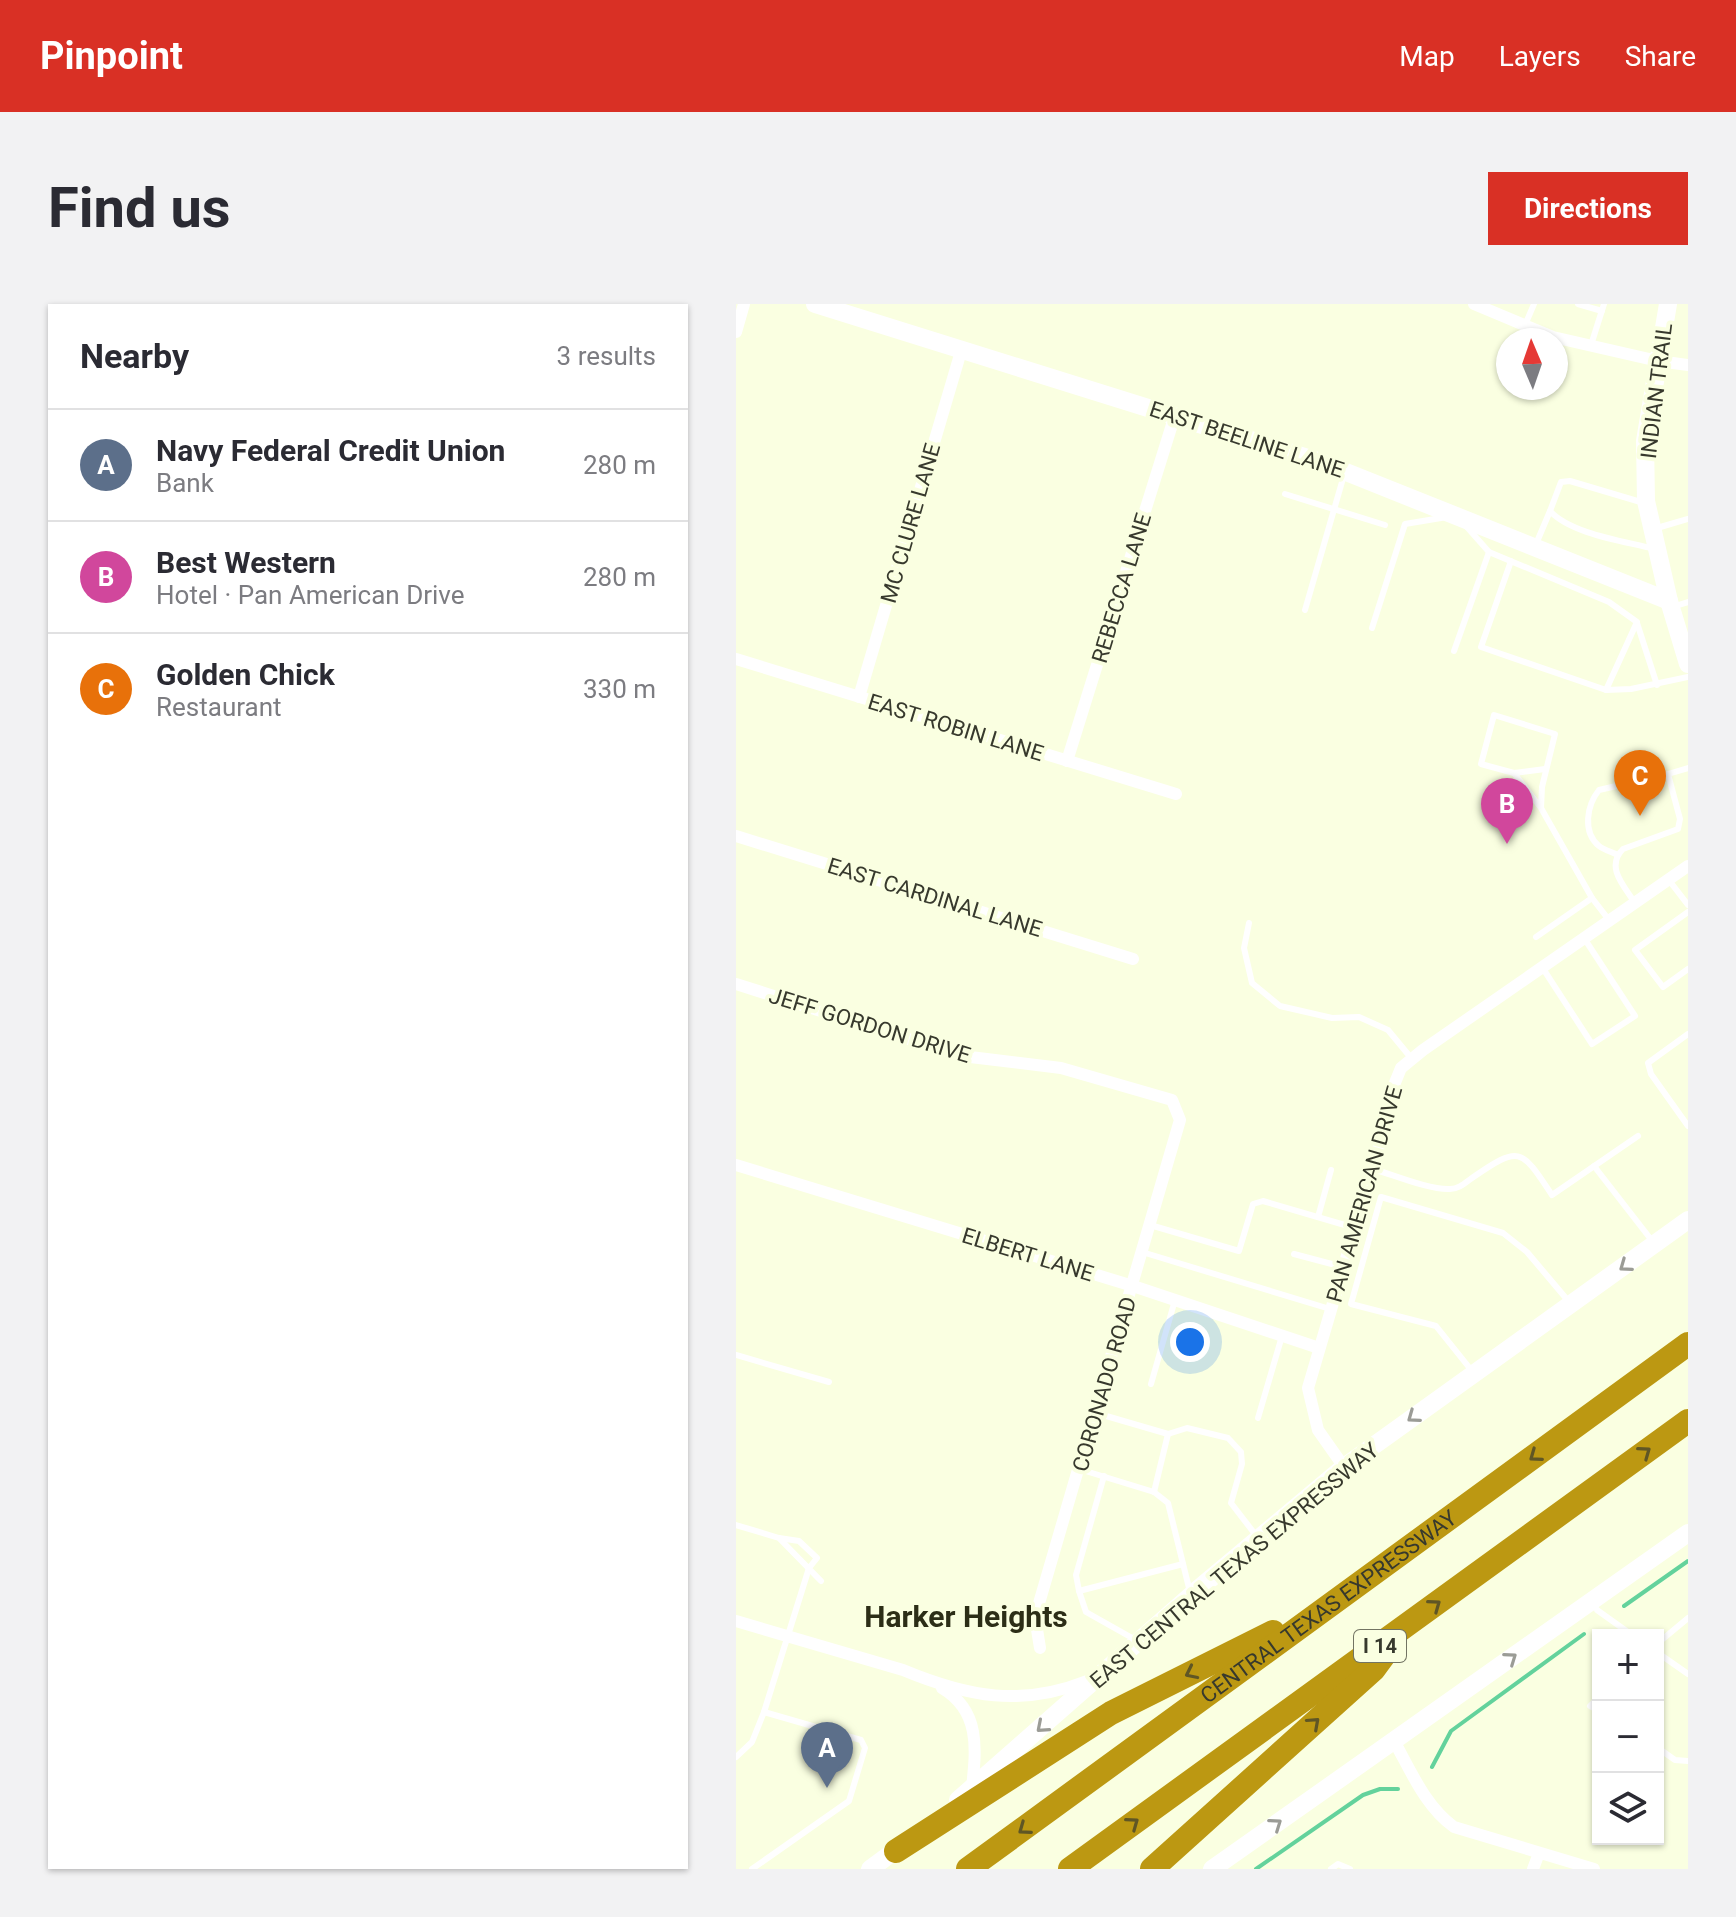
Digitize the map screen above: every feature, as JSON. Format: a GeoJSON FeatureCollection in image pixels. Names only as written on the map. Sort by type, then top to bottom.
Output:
{"type":"FeatureCollection","features":[{"type":"Feature","properties":{"kind":"highway","name":"CENTRAL TEXAS EXPRESSWAY"},"geometry":{"type":"LineString","coordinates":[[968,1869],[1688,1344]]}},
{"type":"Feature","properties":{"kind":"highway","name":"I 14"},"geometry":{"type":"LineString","coordinates":[[1070,1869],[1688,1421]]}},
{"type":"Feature","properties":{"kind":"highway"},"geometry":{"type":"LineString","coordinates":[[896,1851],[1111,1713],[1336,1601]]}},
{"type":"Feature","properties":{"kind":"highway"},"geometry":{"type":"LineString","coordinates":[[1152,1869],[1374,1669],[1406,1627]]}},
{"type":"Feature","properties":{"kind":"main road","name":"EAST BEELINE LANE"},"geometry":{"type":"LineString","coordinates":[[815,304],[1345,471],[1676,603]]}},
{"type":"Feature","properties":{"kind":"main road","name":"INDIAN TRAIL"},"geometry":{"type":"LineString","coordinates":[[1668,304],[1645,441],[1647,504],[1657,549],[1676,603],[1688,664]]}},
{"type":"Feature","properties":{"kind":"main road","name":"EAST CENTRAL TEXAS EXPRESSWAY"},"geometry":{"type":"LineString","coordinates":[[870,1869],[972,1788],[1344,1467],[1688,1220]]}},
{"type":"Feature","properties":{"kind":"main road"},"geometry":{"type":"LineString","coordinates":[[1212,1869],[1688,1533]]}},
{"type":"Feature","properties":{"kind":"street"},"geometry":{"type":"LineString","coordinates":[[736,332],[744,304]]}},
{"type":"Feature","properties":{"kind":"street"},"geometry":{"type":"LineString","coordinates":[[1474,304],[1553,337],[1688,365]]}},
{"type":"Feature","properties":{"kind":"street","name":"MC CLURE LANE"},"geometry":{"type":"LineString","coordinates":[[859,697],[962,348]]}},
{"type":"Feature","properties":{"kind":"street","name":"REBECCA LANE"},"geometry":{"type":"LineString","coordinates":[[1067,761],[1175,415]]}},
{"type":"Feature","properties":{"kind":"street","name":"EAST ROBIN LANE"},"geometry":{"type":"LineString","coordinates":[[736,659],[1176,794]]}},
{"type":"Feature","properties":{"kind":"street","name":"EAST CARDINAL LANE"},"geometry":{"type":"LineString","coordinates":[[736,836],[1133,959]]}},
{"type":"Feature","properties":{"kind":"street","name":"PAN AMERICAN DRIVE"},"geometry":{"type":"LineString","coordinates":[[1344,1467],[1318,1430],[1308,1388],[1373,1169],[1392,1090],[1401,1068],[1688,866]]}},
{"type":"Feature","properties":{"kind":"street","name":"JEFF GORDON DRIVE"},"geometry":{"type":"LineString","coordinates":[[736,984],[962,1056],[1061,1068],[1172,1100],[1180,1120]]}},
{"type":"Feature","properties":{"kind":"street","name":"CORONADO ROAD"},"geometry":{"type":"LineString","coordinates":[[1040,1648],[1035,1617],[1180,1120]]}},
{"type":"Feature","properties":{"kind":"street","name":"ELBERT LANE"},"geometry":{"type":"LineString","coordinates":[[736,1165],[1133,1286],[1319,1348]]}},
{"type":"Feature","properties":{"kind":"street"},"geometry":{"type":"LineString","coordinates":[[736,1621],[903,1670],[955,1696],[968,1717],[976,1742],[972,1788]]}},
{"type":"Feature","properties":{"kind":"street"},"geometry":{"type":"LineString","coordinates":[[929,1681],[993,1697],[1018,1697],[1058,1692],[1105,1673]]}},
{"type":"Feature","properties":{"kind":"street"},"geometry":{"type":"LineString","coordinates":[[1394,1741],[1425,1797],[1454,1827],[1594,1869]]}},
{"type":"Feature","properties":{"kind":"street"},"geometry":{"type":"LineString","coordinates":[[1533,1869],[1539,1853]]}},
{"type":"Feature","properties":{"kind":"lane"},"geometry":{"type":"LineString","coordinates":[[1525,325],[1534,304]]}},
{"type":"Feature","properties":{"kind":"lane"},"geometry":{"type":"LineString","coordinates":[[1578,304],[1603,307],[1591,345]]}},
{"type":"Feature","properties":{"kind":"lane"},"geometry":{"type":"LineString","coordinates":[[1305,610],[1345,471]]}},
{"type":"Feature","properties":{"kind":"lane"},"geometry":{"type":"LineString","coordinates":[[1535,547],[1561,482],[1570,481],[1647,504]]}},
{"type":"Feature","properties":{"kind":"lane"},"geometry":{"type":"LineString","coordinates":[[1285,494],[1385,525]]}},
{"type":"Feature","properties":{"kind":"lane"},"geometry":{"type":"LineString","coordinates":[[1550,511],[1557,519],[1591,533],[1657,549]]}},
{"type":"Feature","properties":{"kind":"lane"},"geometry":{"type":"LineString","coordinates":[[1372,628],[1405,524],[1457,516],[1489,552],[1609,602],[1637,622],[1657,685]]}},
{"type":"Feature","properties":{"kind":"lane"},"geometry":{"type":"LineString","coordinates":[[1653,529],[1688,519]]}},
{"type":"Feature","properties":{"kind":"lane"},"geometry":{"type":"LineString","coordinates":[[1454,651],[1489,552]]}},
{"type":"Feature","properties":{"kind":"lane"},"geometry":{"type":"LineString","coordinates":[[1511,561],[1481,647],[1606,690],[1657,685],[1688,677]]}},
{"type":"Feature","properties":{"kind":"lane"},"geometry":{"type":"LineString","coordinates":[[1568,584],[1576,563]]}},
{"type":"Feature","properties":{"kind":"lane"},"geometry":{"type":"LineString","coordinates":[[1606,690],[1637,622]]}},
{"type":"Feature","properties":{"kind":"lane"},"geometry":{"type":"LineString","coordinates":[[1541,808],[1545,769],[1555,734],[1494,715],[1481,764],[1514,773],[1545,769]]}},
{"type":"Feature","properties":{"kind":"lane"},"geometry":{"type":"LineString","coordinates":[[1618,855],[1600,847],[1592,838],[1588,827],[1592,797],[1599,790],[1688,768]]}},
{"type":"Feature","properties":{"kind":"lane"},"geometry":{"type":"LineString","coordinates":[[1514,773],[1541,808],[1592,898],[1609,921]]}},
{"type":"Feature","properties":{"kind":"lane"},"geometry":{"type":"LineString","coordinates":[[1635,903],[1620,881],[1614,865],[1623,849],[1678,829],[1680,819],[1668,774]]}},
{"type":"Feature","properties":{"kind":"lane"},"geometry":{"type":"LineString","coordinates":[[1668,879],[1688,905]]}},
{"type":"Feature","properties":{"kind":"lane"},"geometry":{"type":"LineString","coordinates":[[1536,937],[1592,898]]}},
{"type":"Feature","properties":{"kind":"lane"},"geometry":{"type":"LineString","coordinates":[[1688,912],[1635,950],[1663,987],[1688,969]]}},
{"type":"Feature","properties":{"kind":"lane"},"geometry":{"type":"LineString","coordinates":[[1249,923],[1244,948],[1252,983],[1271,999],[1280,1006],[1332,1018],[1359,1017],[1388,1030],[1412,1059]]}},
{"type":"Feature","properties":{"kind":"lane"},"geometry":{"type":"LineString","coordinates":[[1542,967],[1592,1044],[1635,1016],[1584,938]]}},
{"type":"Feature","properties":{"kind":"lane"},"geometry":{"type":"LineString","coordinates":[[1688,1034],[1648,1063],[1651,1074],[1688,1126]]}},
{"type":"Feature","properties":{"kind":"lane"},"geometry":{"type":"LineString","coordinates":[[1680,1116],[1688,1110]]}},
{"type":"Feature","properties":{"kind":"lane"},"geometry":{"type":"LineString","coordinates":[[1373,1169],[1454,1189],[1502,1157],[1519,1157],[1529,1160],[1552,1195],[1638,1136]]}},
{"type":"Feature","properties":{"kind":"lane"},"geometry":{"type":"LineString","coordinates":[[1594,1166],[1654,1244]]}},
{"type":"Feature","properties":{"kind":"lane"},"geometry":{"type":"LineString","coordinates":[[1318,1217],[1331,1170]]}},
{"type":"Feature","properties":{"kind":"lane"},"geometry":{"type":"LineString","coordinates":[[1474,1374],[1436,1326],[1351,1304],[1381,1197],[1503,1233],[1527,1252],[1571,1304]]}},
{"type":"Feature","properties":{"kind":"lane"},"geometry":{"type":"LineString","coordinates":[[1150,1225],[1239,1251],[1253,1204],[1263,1201],[1355,1228]]}},
{"type":"Feature","properties":{"kind":"lane"},"geometry":{"type":"LineString","coordinates":[[1142,1252],[1331,1309]]}},
{"type":"Feature","properties":{"kind":"lane"},"geometry":{"type":"LineString","coordinates":[[1294,1254],[1343,1267]]}},
{"type":"Feature","properties":{"kind":"lane"},"geometry":{"type":"LineString","coordinates":[[1151,1384],[1175,1300]]}},
{"type":"Feature","properties":{"kind":"lane"},"geometry":{"type":"LineString","coordinates":[[1258,1418],[1282,1336]]}},
{"type":"Feature","properties":{"kind":"lane"},"geometry":{"type":"LineString","coordinates":[[736,1355],[829,1382]]}},
{"type":"Feature","properties":{"kind":"lane"},"geometry":{"type":"LineString","coordinates":[[1096,1413],[1168,1434],[1187,1428],[1228,1438],[1241,1452],[1242,1464],[1231,1503],[1258,1539]]}},
{"type":"Feature","properties":{"kind":"lane"},"geometry":{"type":"LineString","coordinates":[[1154,1492],[1168,1434]]}},
{"type":"Feature","properties":{"kind":"lane"},"geometry":{"type":"LineString","coordinates":[[1079,1469],[1154,1492],[1168,1503],[1191,1596]]}},
{"type":"Feature","properties":{"kind":"lane"},"geometry":{"type":"LineString","coordinates":[[1104,1476],[1076,1575],[1079,1591],[1086,1612],[1140,1642]]}},
{"type":"Feature","properties":{"kind":"lane"},"geometry":{"type":"LineString","coordinates":[[736,1525],[799,1541],[817,1558],[809,1568],[752,1742],[736,1757]]}},
{"type":"Feature","properties":{"kind":"lane"},"geometry":{"type":"LineString","coordinates":[[779,1538],[821,1581]]}},
{"type":"Feature","properties":{"kind":"lane"},"geometry":{"type":"LineString","coordinates":[[1079,1591],[1183,1564]]}},
{"type":"Feature","properties":{"kind":"lane"},"geometry":{"type":"LineString","coordinates":[[1591,1601],[1597,1610],[1624,1629]]}},
{"type":"Feature","properties":{"kind":"lane"},"geometry":{"type":"LineString","coordinates":[[1664,1638],[1687,1620]]}},
{"type":"Feature","properties":{"kind":"lane"},"geometry":{"type":"LineString","coordinates":[[1664,1657],[1688,1674]]}},
{"type":"Feature","properties":{"kind":"lane"},"geometry":{"type":"LineString","coordinates":[[752,1869],[849,1801],[865,1748],[861,1740],[764,1712]]}},
{"type":"Feature","properties":{"kind":"lane"},"geometry":{"type":"LineString","coordinates":[[1664,1752],[1675,1760],[1688,1761]]}},
{"type":"Feature","properties":{"kind":"lane"},"geometry":{"type":"LineString","coordinates":[[1331,1869],[1338,1864],[1350,1869]]}},
{"type":"Feature","properties":{"kind":"waterway"},"geometry":{"type":"LineString","coordinates":[[1624,1606],[1688,1561]]}},
{"type":"Feature","properties":{"kind":"waterway"},"geometry":{"type":"LineString","coordinates":[[1432,1767],[1451,1731],[1584,1634]]}},
{"type":"Feature","properties":{"kind":"waterway"},"geometry":{"type":"LineString","coordinates":[[1256,1869],[1363,1795],[1380,1789],[1398,1789]]}},
{"type":"Feature","properties":{"kind":"place","name":"Golden Chick"},"geometry":{"type":"Point","coordinates":[1640,816]}},
{"type":"Feature","properties":{"kind":"place","name":"Best Western"},"geometry":{"type":"Point","coordinates":[1507,844]}},
{"type":"Feature","properties":{"kind":"place","name":"Navy Federal Credit Union"},"geometry":{"type":"Point","coordinates":[827,1788]}},
{"type":"Feature","properties":{"kind":"district","name":"Harker Heights"},"geometry":{"type":"Point","coordinates":[966,1617]}}]}
